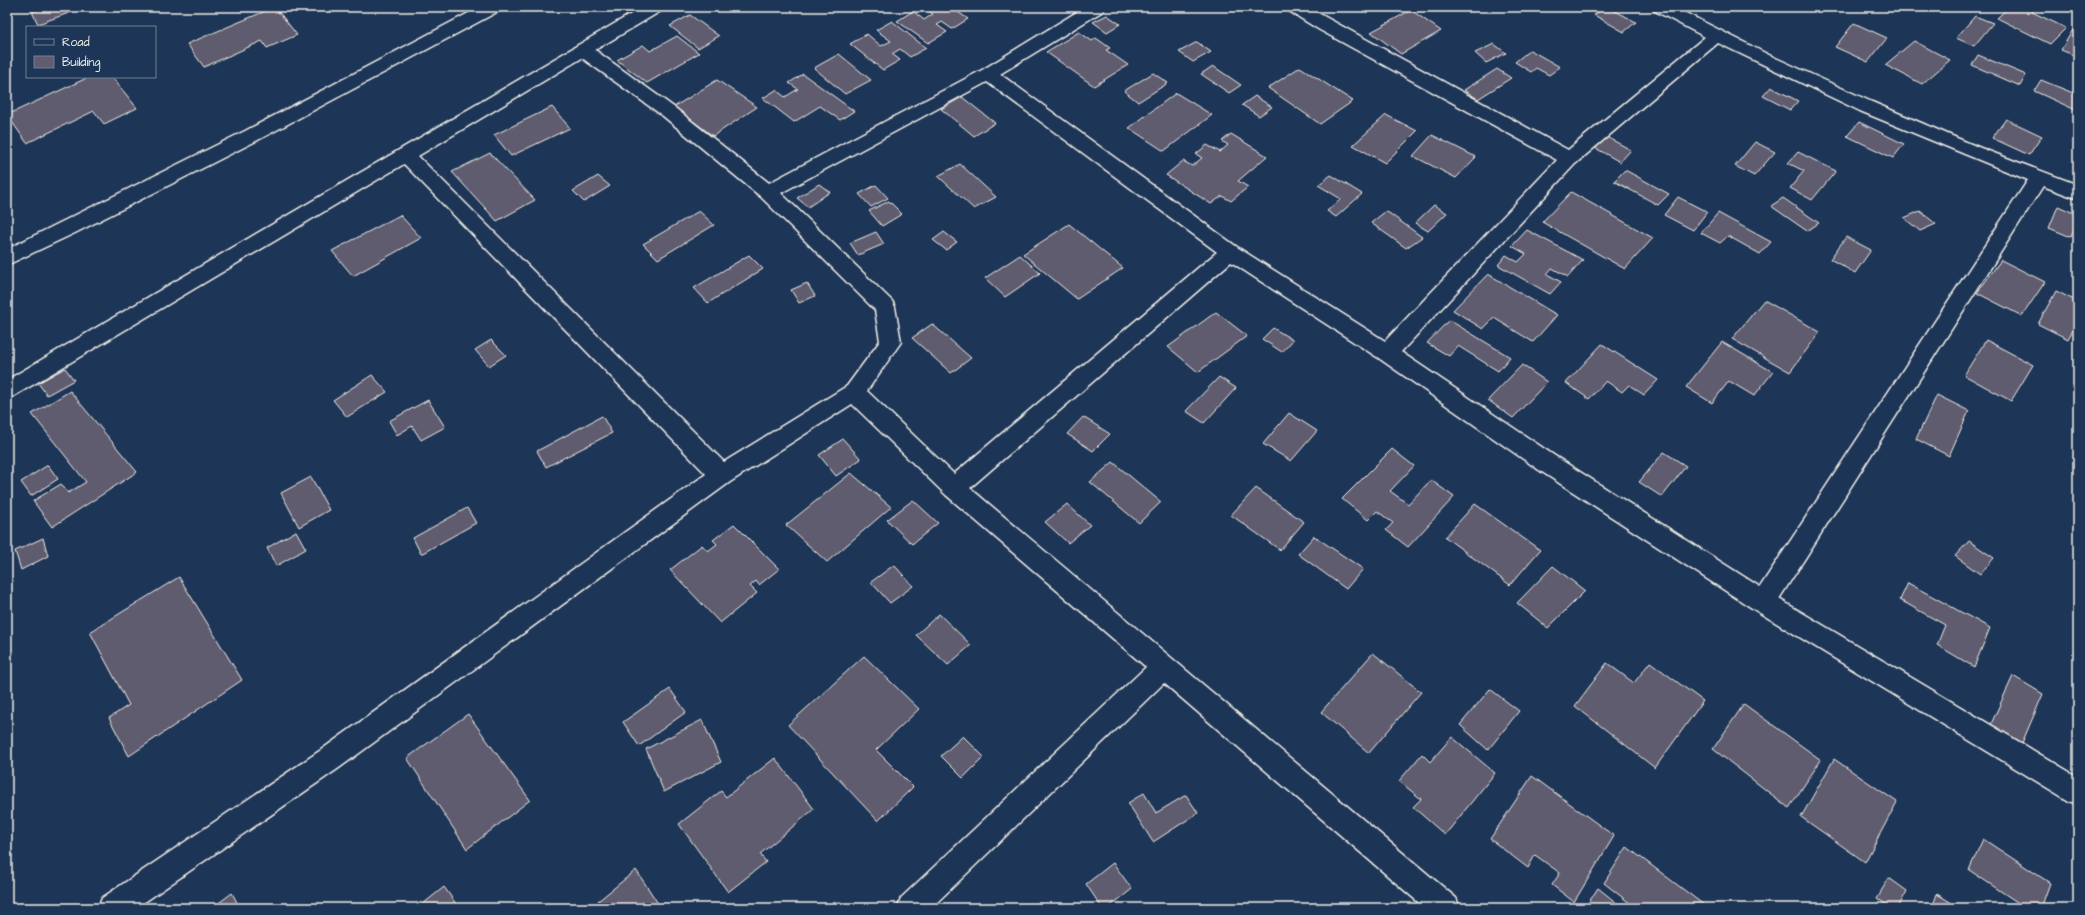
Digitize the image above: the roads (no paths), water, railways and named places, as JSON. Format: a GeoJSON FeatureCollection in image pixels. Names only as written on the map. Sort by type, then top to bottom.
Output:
{"type":"FeatureCollection","features":[{"type":"Feature","properties":{"kind":"street"},"geometry":{"type":"LineString","coordinates":[[7,258],[154,188],[381,69],[493,7]]}},
{"type":"Feature","properties":{"kind":"street"},"geometry":{"type":"LineString","coordinates":[[768,192],[988,74],[1097,7]]}},
{"type":"Feature","properties":{"kind":"street"},"geometry":{"type":"LineString","coordinates":[[1295,7],[1324,25],[1569,159]]}},
{"type":"Feature","properties":{"kind":"street"},"geometry":{"type":"LineString","coordinates":[[1661,7],[1716,36],[1844,97],[2039,178],[2078,192]]}},
{"type":"Feature","properties":{"kind":"street"},"geometry":{"type":"LineString","coordinates":[[7,390],[647,10]]}},
{"type":"Feature","properties":{"kind":"street"},"geometry":{"type":"LineString","coordinates":[[1387,353],[1569,159],[1716,36]]}},
{"type":"Feature","properties":{"kind":"street"},"geometry":{"type":"LineString","coordinates":[[112,908],[337,755],[722,475],[854,392],[890,342],[885,306],[768,192],[669,112],[582,49]]}},
{"type":"Feature","properties":{"kind":"street"},"geometry":{"type":"LineString","coordinates":[[988,74],[1230,252],[1387,353],[1547,463],[1763,602],[2078,792]]}},
{"type":"Feature","properties":{"kind":"street"},"geometry":{"type":"LineString","coordinates":[[406,154],[722,475]]}},
{"type":"Feature","properties":{"kind":"street"},"geometry":{"type":"LineString","coordinates":[[1763,602],[2039,178]]}},
{"type":"Feature","properties":{"kind":"street"},"geometry":{"type":"LineString","coordinates":[[954,488],[1230,252]]}},
{"type":"Feature","properties":{"kind":"street"},"geometry":{"type":"LineString","coordinates":[[854,392],[954,488],[1163,668],[1446,908]]}},
{"type":"Feature","properties":{"kind":"street"},"geometry":{"type":"LineString","coordinates":[[911,908],[1163,668]]}}]}
